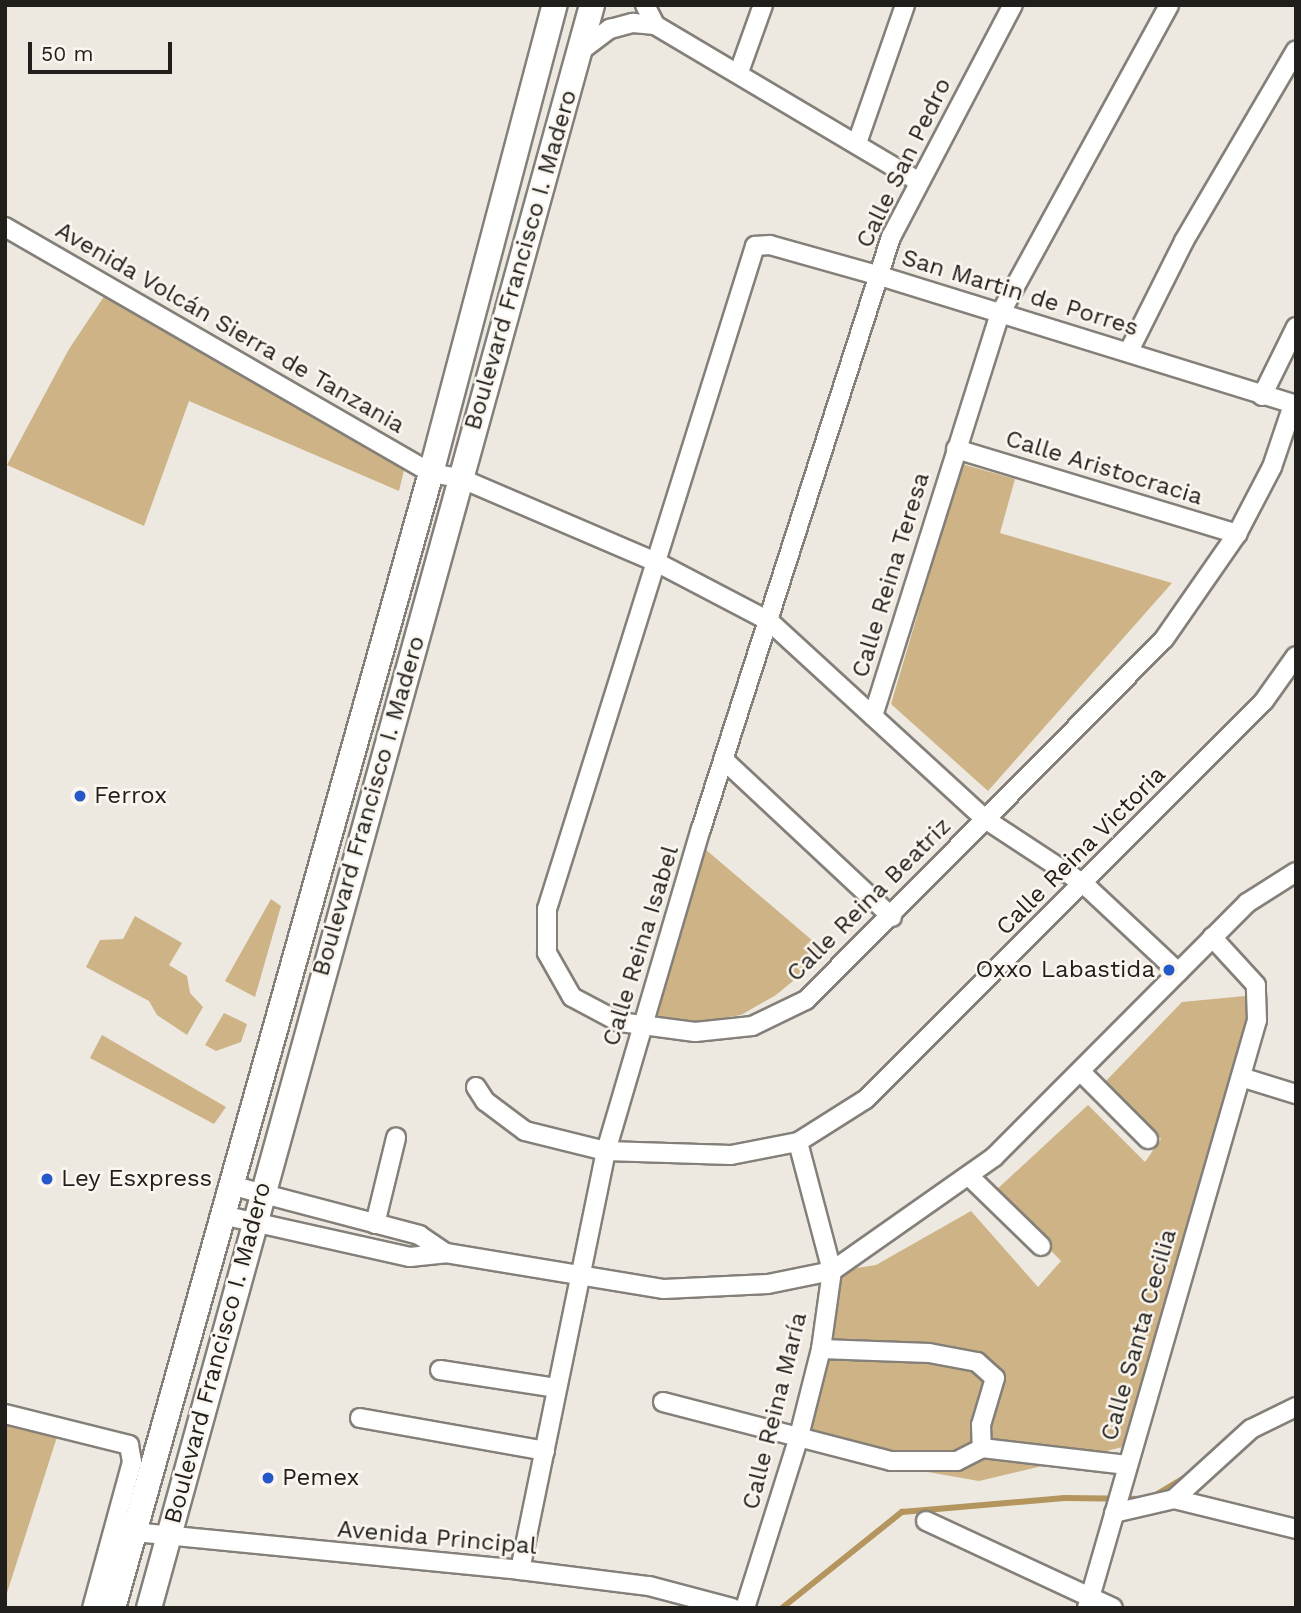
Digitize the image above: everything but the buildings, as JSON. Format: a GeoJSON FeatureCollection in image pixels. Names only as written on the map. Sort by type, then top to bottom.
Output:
{"type":"FeatureCollection","features":[{"type":"Feature","properties":{"kind":"main road","name":"Boulevard Francisco I. Madero"},"geometry":{"type":"LineString","coordinates":[[113,1608],[431,473],[555,5]]}},
{"type":"Feature","properties":{"kind":"main road","name":"Boulevard Francisco I. Madero"},"geometry":{"type":"LineString","coordinates":[[149,1608],[592,5]]}},
{"type":"Feature","properties":{"kind":"street"},"geometry":{"type":"LineString","coordinates":[[645,5],[655,25]]}},
{"type":"Feature","properties":{"kind":"street"},"geometry":{"type":"LineString","coordinates":[[739,72],[763,5]]}},
{"type":"Feature","properties":{"kind":"street"},"geometry":{"type":"LineString","coordinates":[[858,143],[905,5]]}},
{"type":"Feature","properties":{"kind":"street","name":"Calle San Pedro"},"geometry":{"type":"LineString","coordinates":[[854,348],[877,275],[918,181],[1013,5]]}},
{"type":"Feature","properties":{"kind":"street","name":"Calle Reina Teresa"},"geometry":{"type":"LineString","coordinates":[[873,716],[1000,314],[1169,5]]}},
{"type":"Feature","properties":{"kind":"street"},"geometry":{"type":"LineString","coordinates":[[579,52],[610,29],[633,23],[655,25],[739,72],[918,181]]}},
{"type":"Feature","properties":{"kind":"street"},"geometry":{"type":"LineString","coordinates":[[1129,351],[1184,241],[1296,50]]}},
{"type":"Feature","properties":{"kind":"street","name":"Avenida Volcán Sierra de Tanzania"},"geometry":{"type":"LineString","coordinates":[[5,227],[431,473]]}},
{"type":"Feature","properties":{"kind":"street","name":"San Martin de Porres"},"geometry":{"type":"LineString","coordinates":[[744,272],[751,250],[759,245],[877,275],[1129,351],[1294,405]]}},
{"type":"Feature","properties":{"kind":"street","name":"Calle Reina Beatriz"},"geometry":{"type":"LineString","coordinates":[[744,272],[545,927],[552,966],[572,997],[599,1015],[642,1026],[713,1031],[767,1021],[806,1000],[892,917],[1164,639],[1237,534],[1272,467],[1294,405]]}},
{"type":"Feature","properties":{"kind":"street"},"geometry":{"type":"LineString","coordinates":[[1262,396],[1296,327]]}},
{"type":"Feature","properties":{"kind":"street","name":"Calle Reina Isabel"},"geometry":{"type":"LineString","coordinates":[[520,1570],[606,1151],[723,760],[854,348]]}},
{"type":"Feature","properties":{"kind":"street","name":"Calle Aristocracia"},"geometry":{"type":"LineString","coordinates":[[956,449],[1237,534]]}},
{"type":"Feature","properties":{"kind":"street"},"geometry":{"type":"LineString","coordinates":[[431,473],[460,478],[656,562],[769,621],[985,819],[1084,884],[1178,972]]}},
{"type":"Feature","properties":{"kind":"street","name":"Calle Reina Victoria"},"geometry":{"type":"LineString","coordinates":[[476,1087],[494,1109],[525,1131],[606,1151],[731,1155],[798,1142],[866,1098],[1084,884],[1264,701],[1296,656]]}},
{"type":"Feature","properties":{"kind":"street"},"geometry":{"type":"LineString","coordinates":[[723,760],[892,917]]}},
{"type":"Feature","properties":{"kind":"street"},"geometry":{"type":"LineString","coordinates":[[222,1215],[410,1257],[446,1253],[578,1277],[702,1289],[768,1284],[832,1271],[970,1177],[1081,1072],[1247,903],[1296,872]]}},
{"type":"Feature","properties":{"kind":"street","name":"Calle Santa Cecilia"},"geometry":{"type":"LineString","coordinates":[[1089,1603],[1126,1465],[1254,1037],[1258,1005],[1256,985],[1212,937]]}},
{"type":"Feature","properties":{"kind":"street"},"geometry":{"type":"LineString","coordinates":[[1081,1072],[1148,1139]]}},
{"type":"Feature","properties":{"kind":"street"},"geometry":{"type":"LineString","coordinates":[[1241,1077],[1296,1094]]}},
{"type":"Feature","properties":{"kind":"street"},"geometry":{"type":"LineString","coordinates":[[375,1224],[396,1138]]}},
{"type":"Feature","properties":{"kind":"street","name":"Calle Reina María"},"geometry":{"type":"LineString","coordinates":[[746,1608],[798,1440],[821,1349],[832,1271],[798,1142]]}},
{"type":"Feature","properties":{"kind":"street"},"geometry":{"type":"LineString","coordinates":[[970,1177],[1041,1246]]}},
{"type":"Feature","properties":{"kind":"street"},"geometry":{"type":"LineString","coordinates":[[230,1185],[419,1235],[446,1253]]}},
{"type":"Feature","properties":{"kind":"street"},"geometry":{"type":"LineString","coordinates":[[821,1349],[929,1353],[986,1367],[995,1382],[981,1425],[982,1448]]}},
{"type":"Feature","properties":{"kind":"street"},"geometry":{"type":"LineString","coordinates":[[440,1370],[556,1388]]}},
{"type":"Feature","properties":{"kind":"street"},"geometry":{"type":"LineString","coordinates":[[663,1402],[784,1432],[798,1440],[906,1462],[957,1461],[982,1448],[1126,1465]]}},
{"type":"Feature","properties":{"kind":"street"},"geometry":{"type":"LineString","coordinates":[[1174,1499],[1251,1429],[1296,1407]]}},
{"type":"Feature","properties":{"kind":"street"},"geometry":{"type":"LineString","coordinates":[[5,1414],[129,1445],[132,1462],[92,1608]]}},
{"type":"Feature","properties":{"kind":"street"},"geometry":{"type":"LineString","coordinates":[[360,1418],[545,1451]]}},
{"type":"Feature","properties":{"kind":"street"},"geometry":{"type":"LineString","coordinates":[[1114,1513],[1174,1499],[1296,1529]]}},
{"type":"Feature","properties":{"kind":"street"},"geometry":{"type":"LineString","coordinates":[[926,1521],[1089,1603],[1113,1608]]}},
{"type":"Feature","properties":{"kind":"street","name":"Avenida Principal"},"geometry":{"type":"LineString","coordinates":[[134,1532],[167,1538],[520,1570],[649,1586],[732,1608]]}},
{"type":"Feature","properties":{"kind":"shaded area"},"geometry":{"type":"Polygon","coordinates":[[[105,295],[407,458],[399,491],[189,401],[144,526],[7,465],[69,349],[105,295]]]}},
{"type":"Feature","properties":{"kind":"shaded area"},"geometry":{"type":"Polygon","coordinates":[[[962,464],[1015,479],[1000,533],[1172,583],[988,791],[891,704],[962,464]]]}},
{"type":"Feature","properties":{"kind":"shaded area"},"geometry":{"type":"Polygon","coordinates":[[[705,849],[827,953],[776,995],[741,1015],[697,1022],[656,1019],[705,849]]]}},
{"type":"Feature","properties":{"kind":"shaded area"},"geometry":{"type":"Polygon","coordinates":[[[271,899],[281,906],[255,997],[225,981],[271,899]]]}},
{"type":"Feature","properties":{"kind":"shaded area"},"geometry":{"type":"Polygon","coordinates":[[[135,916],[182,943],[169,965],[187,976],[190,993],[203,1007],[187,1035],[157,1015],[149,1001],[86,967],[100,940],[123,939],[135,916]]]}},
{"type":"Feature","properties":{"kind":"shaded area"},"geometry":{"type":"Polygon","coordinates":[[[1266,994],[1123,1447],[979,1481],[808,1451],[837,1271],[876,1265],[971,1211],[1038,1287],[1061,1261],[994,1192],[1088,1105],[1145,1162],[1161,1139],[1105,1082],[1182,1002],[1266,994]]]}},
{"type":"Feature","properties":{"kind":"shaded area"},"geometry":{"type":"Polygon","coordinates":[[[224,1013],[247,1024],[241,1042],[216,1051],[205,1045],[224,1013]]]}},
{"type":"Feature","properties":{"kind":"shaded area"},"geometry":{"type":"Polygon","coordinates":[[[102,1035],[226,1107],[214,1124],[90,1058],[102,1035]]]}},
{"type":"Feature","properties":{"kind":"shaded area"},"geometry":{"type":"Polygon","coordinates":[[[5,1422],[57,1437],[5,1599],[5,1422]]]}},
{"type":"Feature","properties":{"kind":"waterway"},"geometry":{"type":"LineString","coordinates":[[782,1608],[902,1512],[1064,1498],[1149,1499],[1189,1475]]}},
{"type":"Feature","properties":{"kind":"place","name":"Ferrox"},"geometry":{"type":"Point","coordinates":[80,796]}},
{"type":"Feature","properties":{"kind":"place","name":"Oxxo Labastida"},"geometry":{"type":"Point","coordinates":[1169,970]}},
{"type":"Feature","properties":{"kind":"place","name":"Ley Esxpress"},"geometry":{"type":"Point","coordinates":[47,1179]}},
{"type":"Feature","properties":{"kind":"place","name":"Pemex"},"geometry":{"type":"Point","coordinates":[268,1478]}}]}
